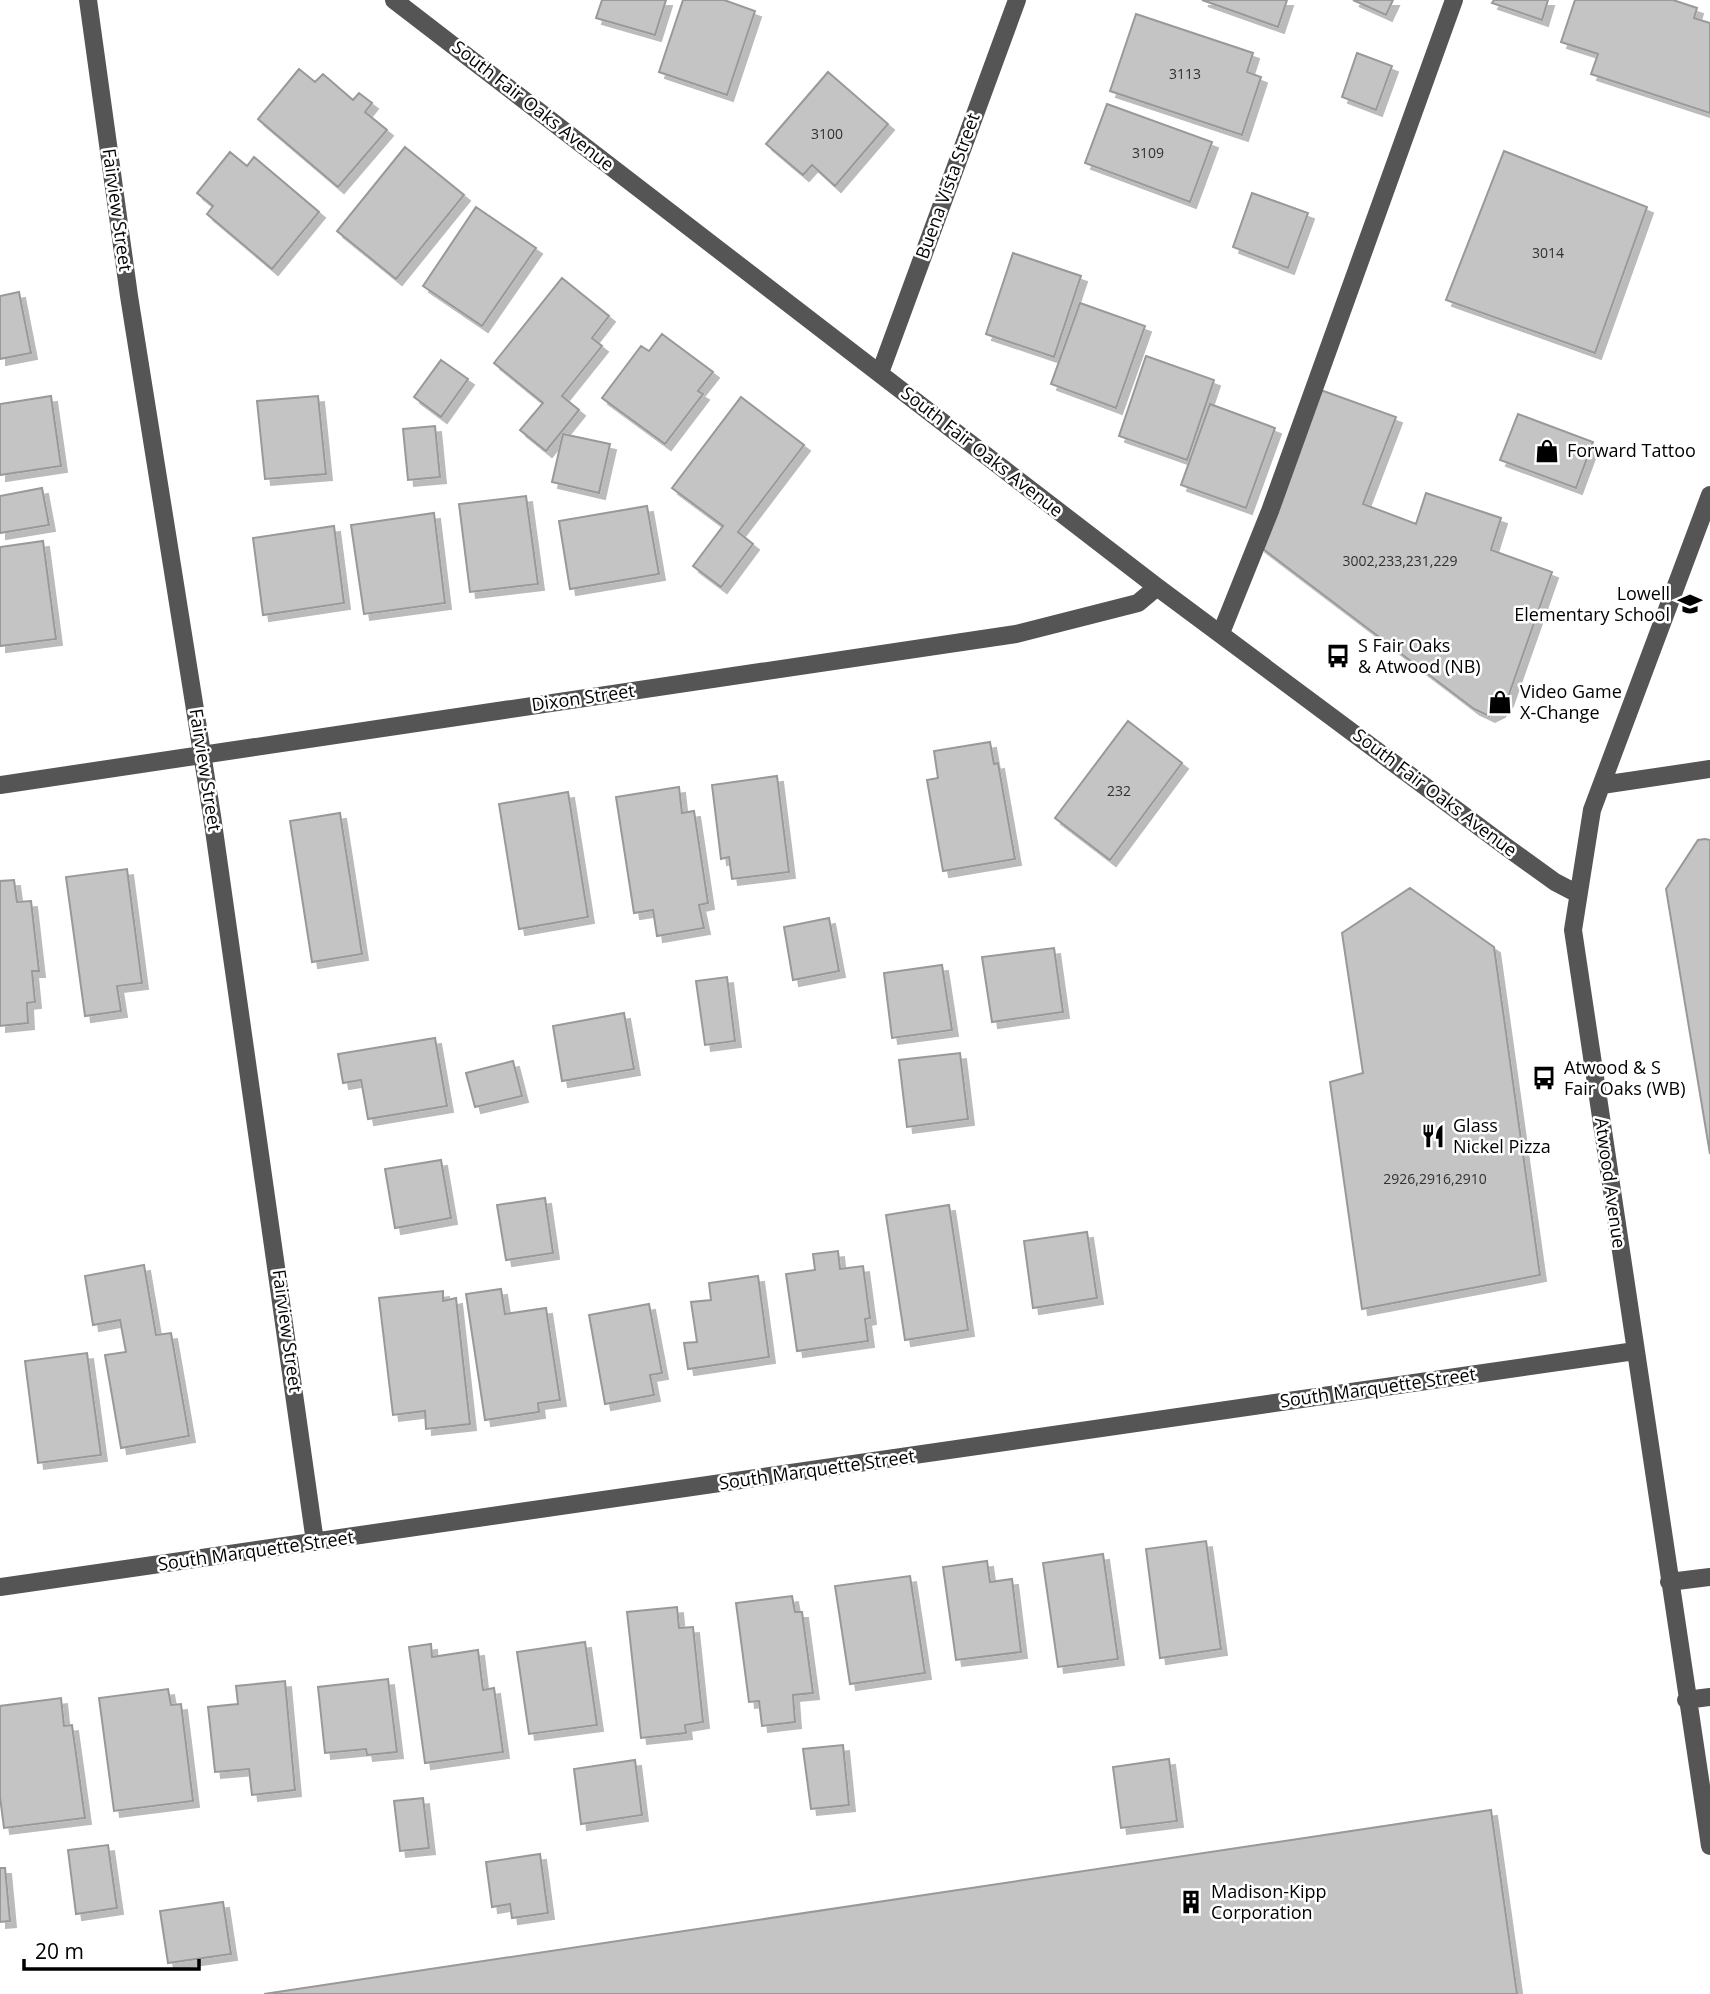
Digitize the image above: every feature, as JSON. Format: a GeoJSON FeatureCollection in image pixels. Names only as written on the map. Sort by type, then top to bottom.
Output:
{"type":"FeatureCollection","features":[{"type":"Feature","properties":{"kind":"street","name":"Fairview Street"},"geometry":{"type":"LineString","coordinates":[[88,0],[129,296],[202,754],[315,1542]]}},
{"type":"Feature","properties":{"kind":"street","name":"South Fair Oaks Avenue"},"geometry":{"type":"LineString","coordinates":[[394,0],[1157,587],[1555,882],[1577,894]]}},
{"type":"Feature","properties":{"kind":"street","name":"Buena Vista Street"},"geometry":{"type":"LineString","coordinates":[[880,373],[1017,0]]}},
{"type":"Feature","properties":{"kind":"street"},"geometry":{"type":"LineString","coordinates":[[1221,633],[1270,511],[1454,0]]}},
{"type":"Feature","properties":{"kind":"street","name":"Atwood Avenue"},"geometry":{"type":"LineString","coordinates":[[1710,495],[1592,810],[1573,930],[1686,1700],[1710,1846]]}},
{"type":"Feature","properties":{"kind":"street","name":"Dixon Street"},"geometry":{"type":"LineString","coordinates":[[0,785],[1016,634],[1139,603],[1157,587]]}},
{"type":"Feature","properties":{"kind":"street"},"geometry":{"type":"LineString","coordinates":[[1602,785],[1710,769]]}},
{"type":"Feature","properties":{"kind":"street","name":"South Marquette Street"},"geometry":{"type":"LineString","coordinates":[[0,1587],[1634,1351]]}},
{"type":"Feature","properties":{"kind":"street"},"geometry":{"type":"LineString","coordinates":[[1670,1582],[1710,1577]]}},
{"type":"Feature","properties":{"kind":"street"},"geometry":{"type":"LineString","coordinates":[[1686,1700],[1710,1697]]}},
{"type":"Feature","properties":{"kind":"building"},"geometry":{"type":"Polygon","coordinates":[[[602,0],[666,0],[655,35],[596,18],[602,0]]]}},
{"type":"Feature","properties":{"kind":"building"},"geometry":{"type":"Polygon","coordinates":[[[683,0],[724,0],[755,11],[727,95],[659,72],[683,0]]]}},
{"type":"Feature","properties":{"kind":"building"},"geometry":{"type":"Polygon","coordinates":[[[1202,0],[1287,0],[1278,27],[1202,0]]]}},
{"type":"Feature","properties":{"kind":"building"},"geometry":{"type":"Polygon","coordinates":[[[1353,0],[1393,0],[1386,15],[1353,0]]]}},
{"type":"Feature","properties":{"kind":"building"},"geometry":{"type":"Polygon","coordinates":[[[1494,0],[1548,0],[1542,20],[1492,3],[1494,0]]]}},
{"type":"Feature","properties":{"kind":"building"},"geometry":{"type":"Polygon","coordinates":[[[1575,0],[1673,0],[1697,8],[1694,18],[1710,23],[1710,113],[1591,74],[1598,54],[1561,42],[1575,0]]]}},
{"type":"Feature","properties":{"kind":"building"},"geometry":{"type":"Polygon","coordinates":[[[1136,14],[1253,53],[1247,72],[1261,77],[1242,135],[1110,91],[1136,14]]]}},
{"type":"Feature","properties":{"kind":"building"},"geometry":{"type":"Polygon","coordinates":[[[1357,53],[1392,66],[1376,110],[1342,97],[1357,53]]]}},
{"type":"Feature","properties":{"kind":"building"},"geometry":{"type":"Polygon","coordinates":[[[299,69],[315,82],[323,74],[353,100],[359,93],[372,103],[365,112],[387,130],[338,187],[258,119],[299,69]]]}},
{"type":"Feature","properties":{"kind":"building"},"geometry":{"type":"Polygon","coordinates":[[[828,72],[888,124],[835,186],[812,165],[803,175],[766,144],[828,72]]]}},
{"type":"Feature","properties":{"kind":"building"},"geometry":{"type":"Polygon","coordinates":[[[1107,104],[1212,142],[1190,202],[1085,163],[1107,104]]]}},
{"type":"Feature","properties":{"kind":"building"},"geometry":{"type":"Polygon","coordinates":[[[405,147],[464,195],[396,279],[337,231],[405,147]]]}},
{"type":"Feature","properties":{"kind":"building"},"geometry":{"type":"Polygon","coordinates":[[[1504,151],[1647,207],[1595,353],[1446,300],[1504,151]]]}},
{"type":"Feature","properties":{"kind":"building"},"geometry":{"type":"Polygon","coordinates":[[[230,152],[247,166],[254,157],[319,212],[272,269],[207,214],[213,206],[197,193],[230,152]]]}},
{"type":"Feature","properties":{"kind":"building"},"geometry":{"type":"Polygon","coordinates":[[[1252,193],[1308,213],[1288,268],[1233,247],[1252,193]]]}},
{"type":"Feature","properties":{"kind":"building"},"geometry":{"type":"Polygon","coordinates":[[[476,207],[536,248],[482,326],[423,286],[476,207]]]}},
{"type":"Feature","properties":{"kind":"building"},"geometry":{"type":"Polygon","coordinates":[[[1013,253],[1081,276],[1054,357],[986,334],[1013,253]]]}},
{"type":"Feature","properties":{"kind":"building"},"geometry":{"type":"Polygon","coordinates":[[[562,278],[609,316],[592,338],[602,346],[562,396],[579,410],[546,451],[520,430],[543,403],[494,363],[562,278]]]}},
{"type":"Feature","properties":{"kind":"building"},"geometry":{"type":"Polygon","coordinates":[[[19,292],[31,353],[0,359],[0,296],[19,292]]]}},
{"type":"Feature","properties":{"kind":"building"},"geometry":{"type":"Polygon","coordinates":[[[1080,303],[1145,326],[1116,408],[1051,384],[1080,303]]]}},
{"type":"Feature","properties":{"kind":"building"},"geometry":{"type":"Polygon","coordinates":[[[662,334],[713,372],[698,391],[703,394],[665,444],[602,398],[641,346],[649,351],[662,334]]]}},
{"type":"Feature","properties":{"kind":"building"},"geometry":{"type":"Polygon","coordinates":[[[1146,356],[1214,380],[1187,460],[1119,436],[1146,356]]]}},
{"type":"Feature","properties":{"kind":"building"},"geometry":{"type":"Polygon","coordinates":[[[441,360],[468,379],[441,417],[414,397],[441,360]]]}},
{"type":"Feature","properties":{"kind":"building"},"geometry":{"type":"Polygon","coordinates":[[[1315,388],[1396,417],[1363,504],[1416,524],[1426,493],[1501,518],[1491,550],[1552,572],[1507,700],[1499,711],[1489,716],[1474,709],[1259,546],[1315,388]]]}},
{"type":"Feature","properties":{"kind":"building"},"geometry":{"type":"Polygon","coordinates":[[[51,396],[61,466],[0,475],[0,404],[51,396]]]}},
{"type":"Feature","properties":{"kind":"building"},"geometry":{"type":"Polygon","coordinates":[[[318,396],[326,474],[265,479],[257,401],[318,396]]]}},
{"type":"Feature","properties":{"kind":"building"},"geometry":{"type":"Polygon","coordinates":[[[741,397],[804,445],[738,532],[753,544],[721,587],[693,566],[723,526],[672,488],[741,397]]]}},
{"type":"Feature","properties":{"kind":"building"},"geometry":{"type":"Polygon","coordinates":[[[1210,404],[1275,428],[1246,508],[1181,485],[1210,404]]]}},
{"type":"Feature","properties":{"kind":"building","name":"Forward Tattoo"},"geometry":{"type":"Polygon","coordinates":[[[1518,414],[1593,442],[1576,488],[1500,460],[1518,414]]]}},
{"type":"Feature","properties":{"kind":"building"},"geometry":{"type":"Polygon","coordinates":[[[435,426],[440,477],[408,480],[403,429],[435,426]]]}},
{"type":"Feature","properties":{"kind":"building"},"geometry":{"type":"Polygon","coordinates":[[[563,434],[610,444],[599,493],[552,482],[563,434]]]}},
{"type":"Feature","properties":{"kind":"building"},"geometry":{"type":"Polygon","coordinates":[[[42,488],[49,525],[0,533],[0,496],[42,488]]]}},
{"type":"Feature","properties":{"kind":"building"},"geometry":{"type":"Polygon","coordinates":[[[526,496],[538,584],[470,592],[459,504],[526,496]]]}},
{"type":"Feature","properties":{"kind":"building"},"geometry":{"type":"Polygon","coordinates":[[[647,506],[659,574],[570,589],[559,521],[647,506]]]}},
{"type":"Feature","properties":{"kind":"building"},"geometry":{"type":"Polygon","coordinates":[[[434,513],[445,603],[364,614],[351,525],[434,513]]]}},
{"type":"Feature","properties":{"kind":"building"},"geometry":{"type":"Polygon","coordinates":[[[334,526],[344,603],[263,615],[253,538],[334,526]]]}},
{"type":"Feature","properties":{"kind":"building"},"geometry":{"type":"Polygon","coordinates":[[[43,541],[56,639],[0,646],[0,547],[43,541]]]}},
{"type":"Feature","properties":{"kind":"building"},"geometry":{"type":"Polygon","coordinates":[[[1128,721],[1182,763],[1110,860],[1055,818],[1128,721]]]}},
{"type":"Feature","properties":{"kind":"building"},"geometry":{"type":"Polygon","coordinates":[[[990,742],[994,764],[998,763],[1015,859],[943,871],[927,780],[938,778],[934,751],[990,742]]]}},
{"type":"Feature","properties":{"kind":"building"},"geometry":{"type":"Polygon","coordinates":[[[777,776],[789,872],[732,879],[729,857],[721,859],[712,785],[777,776]]]}},
{"type":"Feature","properties":{"kind":"building"},"geometry":{"type":"Polygon","coordinates":[[[679,787],[682,813],[694,811],[708,903],[699,905],[704,928],[657,936],[653,910],[634,913],[616,797],[679,787]]]}},
{"type":"Feature","properties":{"kind":"building"},"geometry":{"type":"Polygon","coordinates":[[[568,792],[588,917],[519,929],[499,804],[568,792]]]}},
{"type":"Feature","properties":{"kind":"building"},"geometry":{"type":"Polygon","coordinates":[[[340,813],[362,954],[312,962],[290,821],[340,813]]]}},
{"type":"Feature","properties":{"kind":"building"},"geometry":{"type":"Polygon","coordinates":[[[1698,840],[1710,840],[1710,1154],[1666,889],[1698,840]]]}},
{"type":"Feature","properties":{"kind":"building"},"geometry":{"type":"Polygon","coordinates":[[[127,869],[142,983],[117,986],[121,1011],[85,1016],[66,877],[127,869]]]}},
{"type":"Feature","properties":{"kind":"building"},"geometry":{"type":"Polygon","coordinates":[[[14,880],[17,902],[31,901],[39,971],[32,971],[35,1002],[27,1003],[28,1023],[0,1026],[0,881],[14,880]]]}},
{"type":"Feature","properties":{"kind":"building"},"geometry":{"type":"Polygon","coordinates":[[[1410,888],[1494,947],[1540,1275],[1362,1309],[1330,1082],[1363,1073],[1342,933],[1410,888]]]}},
{"type":"Feature","properties":{"kind":"building"},"geometry":{"type":"Polygon","coordinates":[[[829,918],[839,971],[793,980],[784,927],[829,918]]]}},
{"type":"Feature","properties":{"kind":"building"},"geometry":{"type":"Polygon","coordinates":[[[1054,948],[1063,1012],[992,1022],[982,957],[1054,948]]]}},
{"type":"Feature","properties":{"kind":"building"},"geometry":{"type":"Polygon","coordinates":[[[942,965],[952,1030],[892,1038],[884,973],[942,965]]]}},
{"type":"Feature","properties":{"kind":"building"},"geometry":{"type":"Polygon","coordinates":[[[727,977],[735,1041],[705,1045],[696,981],[727,977]]]}},
{"type":"Feature","properties":{"kind":"building"},"geometry":{"type":"Polygon","coordinates":[[[624,1013],[634,1069],[562,1081],[553,1026],[624,1013]]]}},
{"type":"Feature","properties":{"kind":"building"},"geometry":{"type":"Polygon","coordinates":[[[435,1038],[447,1106],[368,1119],[361,1080],[343,1083],[338,1054],[435,1038]]]}},
{"type":"Feature","properties":{"kind":"building"},"geometry":{"type":"Polygon","coordinates":[[[960,1053],[968,1119],[907,1127],[899,1060],[960,1053]]]}},
{"type":"Feature","properties":{"kind":"building"},"geometry":{"type":"Polygon","coordinates":[[[513,1061],[522,1096],[475,1107],[466,1073],[513,1061]]]}},
{"type":"Feature","properties":{"kind":"building"},"geometry":{"type":"Polygon","coordinates":[[[441,1160],[451,1218],[395,1228],[385,1169],[441,1160]]]}},
{"type":"Feature","properties":{"kind":"building"},"geometry":{"type":"Polygon","coordinates":[[[545,1198],[553,1253],[506,1260],[497,1205],[545,1198]]]}},
{"type":"Feature","properties":{"kind":"building"},"geometry":{"type":"Polygon","coordinates":[[[949,1205],[968,1330],[905,1340],[886,1215],[949,1205]]]}},
{"type":"Feature","properties":{"kind":"building"},"geometry":{"type":"Polygon","coordinates":[[[1087,1232],[1097,1298],[1033,1308],[1024,1241],[1087,1232]]]}},
{"type":"Feature","properties":{"kind":"building"},"geometry":{"type":"Polygon","coordinates":[[[838,1251],[840,1269],[863,1266],[870,1318],[865,1319],[868,1341],[797,1351],[786,1274],[815,1270],[813,1254],[838,1251]]]}},
{"type":"Feature","properties":{"kind":"building"},"geometry":{"type":"Polygon","coordinates":[[[144,1265],[156,1335],[171,1333],[189,1436],[121,1448],[105,1355],[126,1352],[120,1320],[93,1325],[85,1276],[144,1265]]]}},
{"type":"Feature","properties":{"kind":"building"},"geometry":{"type":"Polygon","coordinates":[[[758,1276],[769,1357],[688,1369],[684,1343],[697,1342],[691,1302],[711,1300],[709,1283],[758,1276]]]}},
{"type":"Feature","properties":{"kind":"building"},"geometry":{"type":"Polygon","coordinates":[[[501,1289],[505,1314],[546,1308],[560,1400],[538,1403],[539,1412],[485,1420],[466,1294],[501,1289]]]}},
{"type":"Feature","properties":{"kind":"building"},"geometry":{"type":"Polygon","coordinates":[[[443,1291],[443,1301],[456,1298],[470,1424],[426,1429],[425,1411],[393,1415],[379,1298],[443,1291]]]}},
{"type":"Feature","properties":{"kind":"building"},"geometry":{"type":"Polygon","coordinates":[[[649,1304],[662,1373],[650,1375],[654,1395],[605,1404],[589,1315],[649,1304]]]}},
{"type":"Feature","properties":{"kind":"building"},"geometry":{"type":"Polygon","coordinates":[[[87,1353],[101,1455],[38,1463],[25,1361],[87,1353]]]}},
{"type":"Feature","properties":{"kind":"building"},"geometry":{"type":"Polygon","coordinates":[[[1206,1541],[1221,1649],[1160,1658],[1146,1549],[1206,1541]]]}},
{"type":"Feature","properties":{"kind":"building"},"geometry":{"type":"Polygon","coordinates":[[[1103,1554],[1118,1659],[1058,1667],[1043,1563],[1103,1554]]]}},
{"type":"Feature","properties":{"kind":"building"},"geometry":{"type":"Polygon","coordinates":[[[987,1561],[990,1582],[1012,1579],[1021,1652],[956,1660],[943,1567],[987,1561]]]}},
{"type":"Feature","properties":{"kind":"building"},"geometry":{"type":"Polygon","coordinates":[[[910,1576],[925,1673],[850,1684],[835,1586],[910,1576]]]}},
{"type":"Feature","properties":{"kind":"building"},"geometry":{"type":"Polygon","coordinates":[[[792,1596],[795,1612],[802,1612],[813,1693],[793,1695],[795,1722],[762,1726],[759,1701],[749,1702],[736,1603],[792,1596]]]}},
{"type":"Feature","properties":{"kind":"building"},"geometry":{"type":"Polygon","coordinates":[[[677,1607],[679,1628],[693,1627],[703,1722],[685,1725],[686,1733],[641,1738],[627,1612],[677,1607]]]}},
{"type":"Feature","properties":{"kind":"building"},"geometry":{"type":"Polygon","coordinates":[[[585,1642],[597,1725],[529,1734],[517,1652],[585,1642]]]}},
{"type":"Feature","properties":{"kind":"building"},"geometry":{"type":"Polygon","coordinates":[[[431,1644],[432,1657],[478,1650],[483,1690],[494,1688],[503,1752],[425,1763],[409,1647],[431,1644]]]}},
{"type":"Feature","properties":{"kind":"building"},"geometry":{"type":"Polygon","coordinates":[[[388,1679],[397,1752],[367,1755],[366,1749],[325,1753],[318,1687],[388,1679]]]}},
{"type":"Feature","properties":{"kind":"building"},"geometry":{"type":"Polygon","coordinates":[[[285,1681],[295,1790],[252,1795],[249,1769],[215,1772],[208,1707],[238,1704],[236,1686],[285,1681]]]}},
{"type":"Feature","properties":{"kind":"building"},"geometry":{"type":"Polygon","coordinates":[[[168,1689],[171,1705],[181,1704],[193,1801],[114,1811],[99,1698],[168,1689]]]}},
{"type":"Feature","properties":{"kind":"building"},"geometry":{"type":"Polygon","coordinates":[[[61,1698],[64,1726],[72,1725],[85,1818],[4,1828],[0,1797],[0,1706],[61,1698]]]}},
{"type":"Feature","properties":{"kind":"building"},"geometry":{"type":"Polygon","coordinates":[[[843,1745],[849,1805],[811,1809],[803,1749],[843,1745]]]}},
{"type":"Feature","properties":{"kind":"building"},"geometry":{"type":"Polygon","coordinates":[[[1169,1759],[1177,1821],[1121,1828],[1113,1767],[1169,1759]]]}},
{"type":"Feature","properties":{"kind":"building"},"geometry":{"type":"Polygon","coordinates":[[[635,1760],[642,1815],[581,1824],[574,1769],[635,1760]]]}},
{"type":"Feature","properties":{"kind":"building"},"geometry":{"type":"Polygon","coordinates":[[[423,1798],[429,1848],[400,1851],[394,1801],[423,1798]]]}},
{"type":"Feature","properties":{"kind":"building","name":"Madison-Kipp Corporation"},"geometry":{"type":"Polygon","coordinates":[[[1491,1810],[1517,1994],[264,1994],[1491,1810]]]}},
{"type":"Feature","properties":{"kind":"building"},"geometry":{"type":"Polygon","coordinates":[[[108,1845],[117,1908],[76,1914],[68,1850],[108,1845]]]}},
{"type":"Feature","properties":{"kind":"building"},"geometry":{"type":"Polygon","coordinates":[[[540,1854],[548,1913],[512,1918],[510,1904],[492,1907],[486,1862],[540,1854]]]}},
{"type":"Feature","properties":{"kind":"building"},"geometry":{"type":"Polygon","coordinates":[[[0,1868],[5,1868],[10,1921],[0,1922],[0,1868]]]}},
{"type":"Feature","properties":{"kind":"building"},"geometry":{"type":"Polygon","coordinates":[[[223,1902],[231,1954],[168,1963],[160,1911],[223,1902]]]}},
{"type":"Feature","properties":{"kind":"place","name":"Forward Tattoo"},"geometry":{"type":"Point","coordinates":[1547,451]}},
{"type":"Feature","properties":{"kind":"place","name":"Lowell Elementary School"},"geometry":{"type":"Point","coordinates":[1690,604]}},
{"type":"Feature","properties":{"kind":"place","name":"S Fair Oaks & Atwood (NB)"},"geometry":{"type":"Point","coordinates":[1338,656]}},
{"type":"Feature","properties":{"kind":"place","name":"Video Game X-Change"},"geometry":{"type":"Point","coordinates":[1500,702]}},
{"type":"Feature","properties":{"kind":"place","name":"Atwood & S Fair Oaks (WB)"},"geometry":{"type":"Point","coordinates":[1544,1078]}},
{"type":"Feature","properties":{"kind":"place","name":"Glass Nickel Pizza"},"geometry":{"type":"Point","coordinates":[1433,1136]}},
{"type":"Feature","properties":{"kind":"place","name":"Madison-Kipp Corporation"},"geometry":{"type":"Point","coordinates":[1191,1902]}}]}
